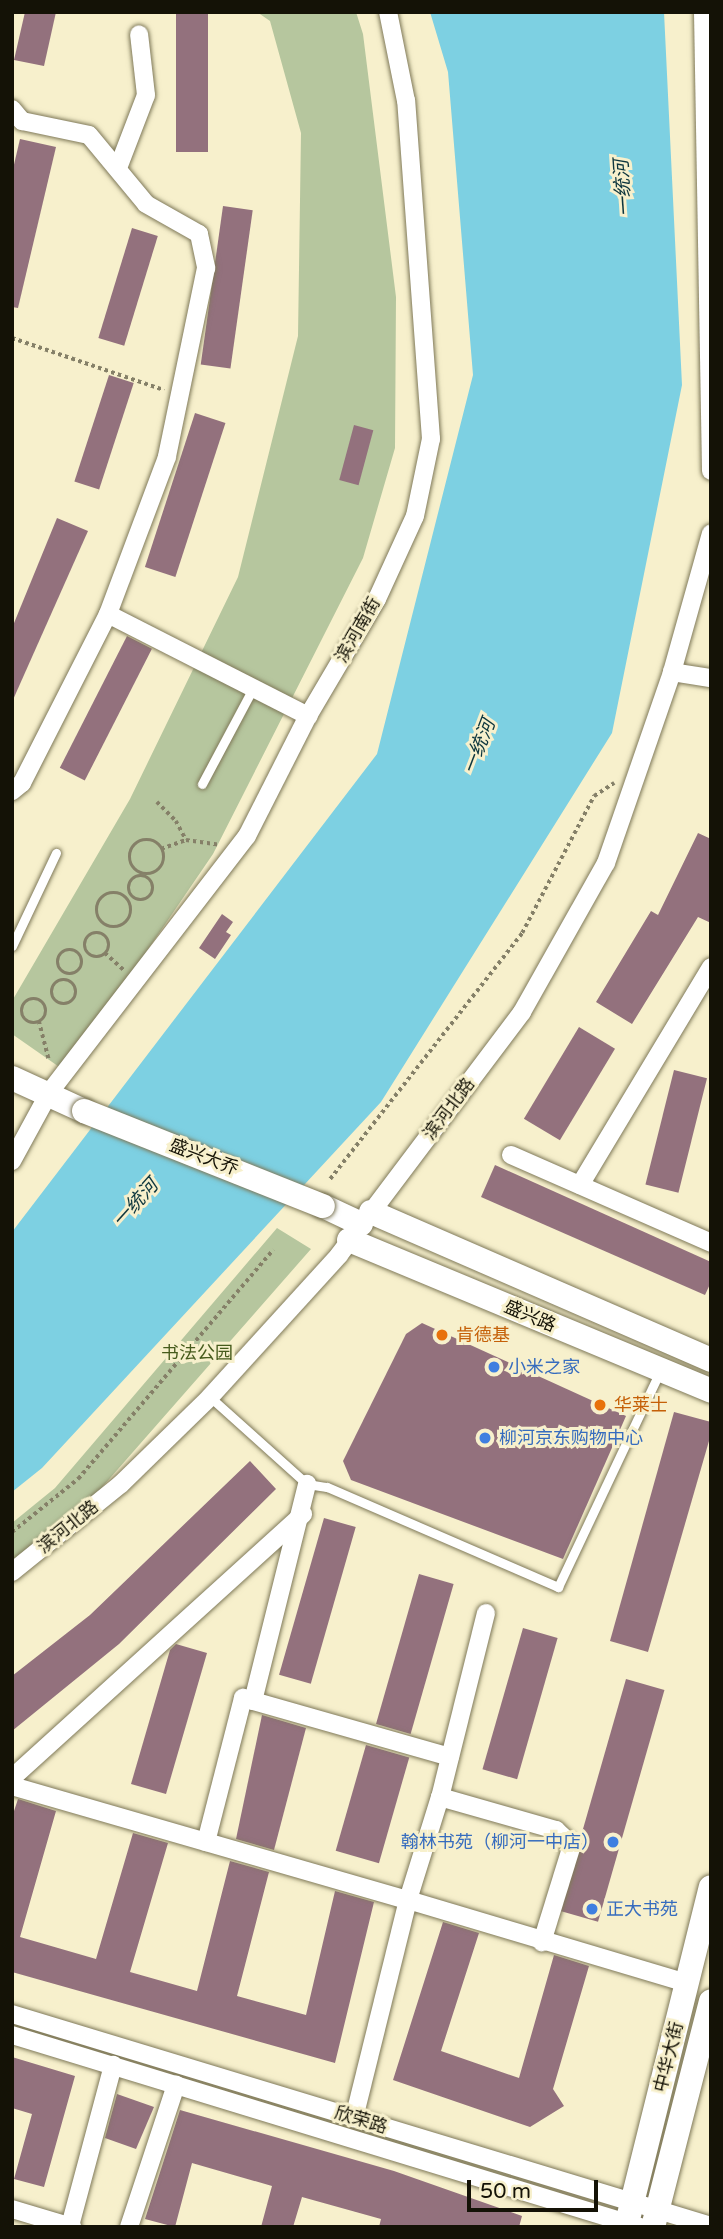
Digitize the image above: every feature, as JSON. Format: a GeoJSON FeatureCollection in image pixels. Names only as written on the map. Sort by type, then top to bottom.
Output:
{"type":"FeatureCollection","features":[{"type":"Feature","properties":{"kind":"street","name":"滨河南街"},"geometry":{"type":"LineString","coordinates":[[12,1161],[49,1093],[235,852],[308,716],[377,599],[415,516],[431,439],[406,102],[388,12]]}},
{"type":"Feature","properties":{"kind":"street"},"geometry":{"type":"LineString","coordinates":[[703,12],[711,471]]}},
{"type":"Feature","properties":{"kind":"street"},"geometry":{"type":"LineString","coordinates":[[118,168],[146,95],[139,34]]}},
{"type":"Feature","properties":{"kind":"street"},"geometry":{"type":"LineString","coordinates":[[12,109],[22,121],[89,135],[146,204],[199,234],[206,268],[167,457],[108,614],[22,783],[12,791]]}},
{"type":"Feature","properties":{"kind":"street","name":"滨河北路"},"geometry":{"type":"LineString","coordinates":[[12,1572],[121,1483],[210,1397],[360,1226],[522,1012],[606,863],[672,672],[711,533]]}},
{"type":"Feature","properties":{"kind":"street"},"geometry":{"type":"LineString","coordinates":[[108,614],[308,716]]}},
{"type":"Feature","properties":{"kind":"street"},"geometry":{"type":"LineString","coordinates":[[672,672],[711,678]]}},
{"type":"Feature","properties":{"kind":"street"},"geometry":{"type":"LineString","coordinates":[[580,1185],[711,967]]}},
{"type":"Feature","properties":{"kind":"street","name":"盛兴大乔"},"geometry":{"type":"LineString","coordinates":[[12,1078],[84,1111],[323,1206],[360,1226]]}},
{"type":"Feature","properties":{"kind":"street"},"geometry":{"type":"LineString","coordinates":[[511,1155],[711,1243]]}},
{"type":"Feature","properties":{"kind":"street","name":"盛兴路"},"geometry":{"type":"LineString","coordinates":[[360,1226],[711,1360]]}},
{"type":"Feature","properties":{"kind":"street","name":"盛兴路"},"geometry":{"type":"LineString","coordinates":[[360,1226],[660,1370],[711,1391]]}},
{"type":"Feature","properties":{"kind":"street"},"geometry":{"type":"LineString","coordinates":[[253,1701],[303,1514],[307,1484]]}},
{"type":"Feature","properties":{"kind":"street"},"geometry":{"type":"LineString","coordinates":[[12,1778],[303,1514]]}},
{"type":"Feature","properties":{"kind":"street"},"geometry":{"type":"LineString","coordinates":[[354,2118],[408,1900],[440,1797],[486,1613]]}},
{"type":"Feature","properties":{"kind":"street"},"geometry":{"type":"LineString","coordinates":[[206,1842],[243,1698],[450,1757]]}},
{"type":"Feature","properties":{"kind":"street"},"geometry":{"type":"LineString","coordinates":[[12,1786],[687,1983]]}},
{"type":"Feature","properties":{"kind":"street"},"geometry":{"type":"LineString","coordinates":[[440,1797],[556,1830],[572,1845],[542,1942]]}},
{"type":"Feature","properties":{"kind":"street","name":"中华大街"},"geometry":{"type":"LineString","coordinates":[[640,2219],[687,1983],[710,1893]]}},
{"type":"Feature","properties":{"kind":"street","name":"中华大街"},"geometry":{"type":"LineString","coordinates":[[640,2219],[711,2001]]}},
{"type":"Feature","properties":{"kind":"street","name":"欣荣路"},"geometry":{"type":"LineString","coordinates":[[12,2014],[354,2118],[640,2219]]}},
{"type":"Feature","properties":{"kind":"street","name":"欣荣路"},"geometry":{"type":"LineString","coordinates":[[12,2035],[640,2219],[711,2226]]}},
{"type":"Feature","properties":{"kind":"street"},"geometry":{"type":"LineString","coordinates":[[12,2209],[71,2227],[113,2065]]}},
{"type":"Feature","properties":{"kind":"street"},"geometry":{"type":"LineString","coordinates":[[130,2227],[176,2085]]}},
{"type":"Feature","properties":{"kind":"lane"},"geometry":{"type":"LineString","coordinates":[[202,784],[253,688]]}},
{"type":"Feature","properties":{"kind":"lane"},"geometry":{"type":"LineString","coordinates":[[12,946],[57,853]]}},
{"type":"Feature","properties":{"kind":"lane"},"geometry":{"type":"LineString","coordinates":[[210,1397],[307,1484],[327,1487],[558,1587],[660,1370]]}},
{"type":"Feature","properties":{"kind":"path"},"geometry":{"type":"LineString","coordinates":[[12,338],[179,396]]}},
{"type":"Feature","properties":{"kind":"path"},"geometry":{"type":"LineString","coordinates":[[330,1179],[522,933],[594,796],[614,783]]}},
{"type":"Feature","properties":{"kind":"path"},"geometry":{"type":"LineString","coordinates":[[157,802],[176,821],[186,840]]}},
{"type":"Feature","properties":{"kind":"path"},"geometry":{"type":"LineString","coordinates":[[161,849],[186,840],[222,845],[235,852]]}},
{"type":"Feature","properties":{"kind":"path"},"geometry":{"type":"LineString","coordinates":[[161,849],[148,841],[134,846],[131,865],[144,875],[152,882],[153,893],[144,900],[130,898],[118,893],[102,898],[97,914],[106,925],[117,927],[128,920],[130,898],[131,881],[144,875],[160,867],[161,849]]}},
{"type":"Feature","properties":{"kind":"path"},"geometry":{"type":"LineString","coordinates":[[102,934],[106,925]]}},
{"type":"Feature","properties":{"kind":"path"},"geometry":{"type":"LineString","coordinates":[[87,952],[98,957],[106,953],[108,942],[102,934]]}},
{"type":"Feature","properties":{"kind":"path"},"geometry":{"type":"LineString","coordinates":[[87,952],[88,937],[102,934]]}},
{"type":"Feature","properties":{"kind":"path"},"geometry":{"type":"LineString","coordinates":[[67,974],[58,966],[61,954],[71,951],[80,956]]}},
{"type":"Feature","properties":{"kind":"path"},"geometry":{"type":"LineString","coordinates":[[80,956],[87,952]]}},
{"type":"Feature","properties":{"kind":"path"},"geometry":{"type":"LineString","coordinates":[[67,974],[79,971],[80,956]]}},
{"type":"Feature","properties":{"kind":"path"},"geometry":{"type":"LineString","coordinates":[[66,981],[67,974]]}},
{"type":"Feature","properties":{"kind":"path"},"geometry":{"type":"LineString","coordinates":[[44,1004],[54,1000],[65,1004],[75,997],[74,986],[66,981],[55,984],[54,1000]]}},
{"type":"Feature","properties":{"kind":"path"},"geometry":{"type":"LineString","coordinates":[[35,999],[44,1004],[45,1015],[39,1021],[27,1021],[23,1006],[35,999]]}},
{"type":"Feature","properties":{"kind":"path"},"geometry":{"type":"LineString","coordinates":[[39,1021],[49,1060]]}},
{"type":"Feature","properties":{"kind":"path"},"geometry":{"type":"LineString","coordinates":[[12,1532],[78,1479],[273,1250]]}},
{"type":"Feature","properties":{"kind":"green space"},"geometry":{"type":"Polygon","coordinates":[[[257,12],[356,12],[363,34],[396,297],[395,448],[363,558],[213,854],[65,1071],[12,1034],[12,1001],[130,799],[238,577],[298,336],[301,133],[270,21],[257,12]]]}},
{"type":"Feature","properties":{"kind":"green space","name":"书法公园"},"geometry":{"type":"Polygon","coordinates":[[[277,1228],[311,1249],[97,1493],[12,1564],[12,1523],[55,1488],[277,1228]]]}},
{"type":"Feature","properties":{"kind":"water","name":"一统河"},"geometry":{"type":"Polygon","coordinates":[[[430,12],[664,12],[682,385],[612,733],[381,1102],[42,1468],[12,1492],[12,1232],[377,754],[473,375],[448,72],[430,12]]]}},
{"type":"Feature","properties":{"kind":"building"},"geometry":{"type":"Polygon","coordinates":[[[25,12],[56,12],[44,66],[14,60],[25,12]]]}},
{"type":"Feature","properties":{"kind":"building"},"geometry":{"type":"Polygon","coordinates":[[[176,12],[208,12],[208,152],[176,152],[176,12]]]}},
{"type":"Feature","properties":{"kind":"building"},"geometry":{"type":"Polygon","coordinates":[[[20,139],[56,147],[18,308],[12,307],[12,173],[20,139]]]}},
{"type":"Feature","properties":{"kind":"building"},"geometry":{"type":"Polygon","coordinates":[[[223,206],[253,210],[230,369],[201,364],[223,206]]]}},
{"type":"Feature","properties":{"kind":"building"},"geometry":{"type":"Polygon","coordinates":[[[132,228],[158,236],[124,346],[98,338],[132,228]]]}},
{"type":"Feature","properties":{"kind":"building"},"geometry":{"type":"Polygon","coordinates":[[[109,375],[134,383],[99,490],[74,482],[109,375]]]}},
{"type":"Feature","properties":{"kind":"building"},"geometry":{"type":"Polygon","coordinates":[[[195,413],[225,423],[175,577],[145,567],[195,413]]]}},
{"type":"Feature","properties":{"kind":"building"},"geometry":{"type":"Polygon","coordinates":[[[354,425],[373,430],[359,485],[339,480],[354,425]]]}},
{"type":"Feature","properties":{"kind":"building"},"geometry":{"type":"Polygon","coordinates":[[[57,518],[88,531],[12,702],[12,628],[57,518]]]}},
{"type":"Feature","properties":{"kind":"building"},"geometry":{"type":"Polygon","coordinates":[[[127,636],[152,649],[85,781],[60,768],[127,636]]]}},
{"type":"Feature","properties":{"kind":"building"},"geometry":{"type":"Polygon","coordinates":[[[698,833],[711,839],[711,923],[698,917],[632,1024],[596,1002],[651,911],[658,915],[698,833]]]}},
{"type":"Feature","properties":{"kind":"building"},"geometry":{"type":"Polygon","coordinates":[[[222,914],[233,922],[226,932],[231,935],[215,959],[199,948],[222,914]]]}},
{"type":"Feature","properties":{"kind":"building"},"geometry":{"type":"Polygon","coordinates":[[[579,1027],[615,1049],[560,1140],[524,1119],[579,1027]]]}},
{"type":"Feature","properties":{"kind":"building"},"geometry":{"type":"Polygon","coordinates":[[[674,1070],[707,1078],[678,1193],[645,1184],[674,1070]]]}},
{"type":"Feature","properties":{"kind":"building"},"geometry":{"type":"Polygon","coordinates":[[[495,1165],[711,1262],[711,1282],[705,1295],[481,1197],[495,1165]]]}},
{"type":"Feature","properties":{"kind":"building","name":"柳河京东购物中心"},"geometry":{"type":"Polygon","coordinates":[[[422,1323],[626,1416],[563,1559],[351,1480],[343,1461],[406,1334],[422,1323]]]}},
{"type":"Feature","properties":{"kind":"building"},"geometry":{"type":"Polygon","coordinates":[[[674,1412],[711,1422],[711,1434],[648,1652],[610,1641],[674,1412]]]}},
{"type":"Feature","properties":{"kind":"building"},"geometry":{"type":"Polygon","coordinates":[[[250,1461],[276,1489],[119,1644],[12,1731],[12,1676],[90,1615],[250,1461]]]}},
{"type":"Feature","properties":{"kind":"building"},"geometry":{"type":"Polygon","coordinates":[[[324,1518],[356,1527],[311,1684],[279,1675],[324,1518]]]}},
{"type":"Feature","properties":{"kind":"building"},"geometry":{"type":"Polygon","coordinates":[[[419,1574],[454,1584],[411,1734],[376,1724],[419,1574]]]}},
{"type":"Feature","properties":{"kind":"building"},"geometry":{"type":"Polygon","coordinates":[[[523,1628],[558,1638],[517,1779],[482,1769],[523,1628]]]}},
{"type":"Feature","properties":{"kind":"building"},"geometry":{"type":"Polygon","coordinates":[[[176,1644],[207,1653],[166,1794],[131,1784],[170,1650],[176,1644]]]}},
{"type":"Feature","properties":{"kind":"building"},"geometry":{"type":"Polygon","coordinates":[[[626,1679],[664,1690],[598,1922],[560,1911],[626,1679]]]}},
{"type":"Feature","properties":{"kind":"building"},"geometry":{"type":"Polygon","coordinates":[[[262,1715],[306,1728],[274,1850],[236,1839],[262,1715]]]}},
{"type":"Feature","properties":{"kind":"building"},"geometry":{"type":"Polygon","coordinates":[[[366,1745],[409,1757],[379,1863],[336,1851],[366,1745]]]}},
{"type":"Feature","properties":{"kind":"building"},"geometry":{"type":"Polygon","coordinates":[[[18,1799],[56,1811],[20,1937],[96,1959],[133,1833],[168,1843],[130,1972],[197,1991],[230,1861],[269,1872],[237,1996],[306,2015],[335,1891],[374,1902],[335,2063],[12,1972],[12,1817],[18,1799]]]}},
{"type":"Feature","properties":{"kind":"building"},"geometry":{"type":"Polygon","coordinates":[[[443,1922],[479,1933],[441,2051],[519,2078],[554,1955],[589,1966],[553,2089],[564,2106],[530,2127],[393,2080],[443,1922]]]}},
{"type":"Feature","properties":{"kind":"building"},"geometry":{"type":"Polygon","coordinates":[[[12,2057],[75,2076],[44,2187],[14,2179],[32,2114],[12,2108],[12,2057]]]}},
{"type":"Feature","properties":{"kind":"building"},"geometry":{"type":"Polygon","coordinates":[[[117,2094],[154,2107],[136,2149],[105,2138],[117,2094]]]}},
{"type":"Feature","properties":{"kind":"building"},"geometry":{"type":"Polygon","coordinates":[[[180,2110],[394,2171],[522,2216],[519,2227],[379,2227],[381,2219],[302,2197],[293,2227],[261,2227],[272,2186],[192,2163],[175,2227],[145,2219],[180,2110]]]}},
{"type":"Feature","properties":{"kind":"place","name":"肯德基"},"geometry":{"type":"Point","coordinates":[442,1335]}},
{"type":"Feature","properties":{"kind":"place","name":"小米之家"},"geometry":{"type":"Point","coordinates":[494,1367]}},
{"type":"Feature","properties":{"kind":"place","name":"华莱士"},"geometry":{"type":"Point","coordinates":[600,1405]}},
{"type":"Feature","properties":{"kind":"place","name":"柳河京东购物中心"},"geometry":{"type":"Point","coordinates":[485,1438]}},
{"type":"Feature","properties":{"kind":"place","name":"翰林书苑（柳河一中店）"},"geometry":{"type":"Point","coordinates":[613,1842]}},
{"type":"Feature","properties":{"kind":"place","name":"正大书苑"},"geometry":{"type":"Point","coordinates":[592,1909]}}]}
